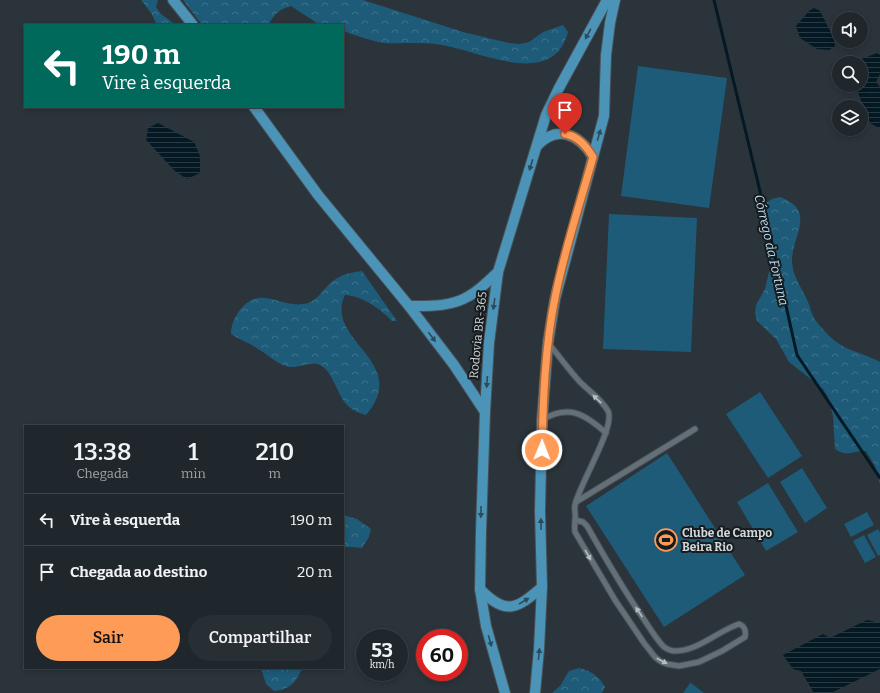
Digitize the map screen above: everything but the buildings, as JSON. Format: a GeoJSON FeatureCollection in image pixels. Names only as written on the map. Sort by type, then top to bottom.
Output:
{"type":"FeatureCollection","features":[{"type":"Feature","properties":{"kind":"main road"},"geometry":{"type":"LineString","coordinates":[[173,0],[192,24]]}},
{"type":"Feature","properties":{"kind":"main road","name":"Rodovia BR-365"},"geometry":{"type":"LineString","coordinates":[[505,693],[486,626],[480,589],[485,412],[489,343],[498,272],[546,115],[607,0]]}},
{"type":"Feature","properties":{"kind":"main road"},"geometry":{"type":"LineString","coordinates":[[535,693],[542,587],[540,511],[542,420],[548,343],[555,299],[604,116],[606,55],[610,23],[615,0]]}},
{"type":"Feature","properties":{"kind":"main road"},"geometry":{"type":"LineString","coordinates":[[255,108],[318,195],[409,306],[454,365],[485,412]]}},
{"type":"Feature","properties":{"kind":"main road"},"geometry":{"type":"LineString","coordinates":[[537,146],[551,135],[565,134],[570,135],[582,142],[593,157]]}},
{"type":"Feature","properties":{"kind":"main road"},"geometry":{"type":"LineString","coordinates":[[409,306],[445,305],[462,300],[477,291],[498,272]]}},
{"type":"Feature","properties":{"kind":"main road"},"geometry":{"type":"LineString","coordinates":[[480,589],[494,602],[506,607],[521,603],[542,587]]}},
{"type":"Feature","properties":{"kind":"lane"},"geometry":{"type":"LineString","coordinates":[[548,343],[578,380],[608,411],[610,417],[606,433],[574,506],[574,525],[575,532],[614,600],[655,657],[667,664],[679,666],[699,662],[722,651],[745,637],[745,630],[740,624],[698,645],[682,651],[673,652],[668,649],[653,633],[624,590],[586,526],[582,522],[575,520]]}},
{"type":"Feature","properties":{"kind":"lane"},"geometry":{"type":"LineString","coordinates":[[542,420],[558,412],[568,411],[579,413],[589,418],[606,433]]}},
{"type":"Feature","properties":{"kind":"lane"},"geometry":{"type":"LineString","coordinates":[[576,502],[695,429]]}},
{"type":"Feature","properties":{"kind":"green space"},"geometry":{"type":"Polygon","coordinates":[[[141,0],[158,0],[156,7],[161,14],[175,24],[156,24],[151,13],[141,0]]]}},
{"type":"Feature","properties":{"kind":"green space"},"geometry":{"type":"Polygon","coordinates":[[[183,0],[363,0],[463,32],[509,43],[520,44],[529,42],[543,32],[563,25],[568,32],[560,49],[547,59],[532,63],[495,59],[438,44],[378,42],[344,31],[344,24],[318,24],[291,6],[278,12],[269,24],[201,24],[183,0]]]}},
{"type":"Feature","properties":{"kind":"green space"},"geometry":{"type":"Polygon","coordinates":[[[638,66],[727,78],[709,208],[621,196],[638,66]]]}},
{"type":"Feature","properties":{"kind":"green space"},"geometry":{"type":"Polygon","coordinates":[[[780,197],[798,209],[800,225],[793,252],[792,267],[814,318],[826,333],[838,343],[850,350],[880,362],[880,484],[875,466],[866,451],[844,453],[835,449],[833,416],[828,397],[823,389],[789,362],[776,339],[757,321],[755,313],[756,305],[765,289],[770,268],[771,252],[763,229],[766,203],[772,199],[780,197]]]}},
{"type":"Feature","properties":{"kind":"green space"},"geometry":{"type":"Polygon","coordinates":[[[609,214],[697,218],[691,352],[603,349],[609,214]]]}},
{"type":"Feature","properties":{"kind":"green space"},"geometry":{"type":"Polygon","coordinates":[[[362,271],[397,321],[392,321],[377,308],[365,301],[345,295],[341,311],[345,326],[374,365],[379,380],[377,396],[366,415],[356,412],[347,405],[328,372],[320,365],[313,364],[294,367],[285,366],[252,345],[231,334],[233,322],[239,311],[247,303],[255,299],[272,299],[289,304],[308,303],[316,298],[339,277],[362,271]]]}},
{"type":"Feature","properties":{"kind":"green space"},"geometry":{"type":"Polygon","coordinates":[[[760,392],[802,456],[768,478],[726,414],[760,392]]]}},
{"type":"Feature","properties":{"kind":"green space","name":"Clube de Campo Beira Rio"},"geometry":{"type":"Polygon","coordinates":[[[667,453],[745,575],[664,627],[586,506],[667,453]]]}},
{"type":"Feature","properties":{"kind":"green space"},"geometry":{"type":"Polygon","coordinates":[[[802,468],[827,508],[805,523],[780,482],[802,468]]]}},
{"type":"Feature","properties":{"kind":"green space"},"geometry":{"type":"Polygon","coordinates":[[[768,483],[798,532],[766,551],[737,502],[768,483]]]}},
{"type":"Feature","properties":{"kind":"green space"},"geometry":{"type":"Polygon","coordinates":[[[867,512],[874,525],[851,537],[844,524],[867,512]]]}},
{"type":"Feature","properties":{"kind":"green space"},"geometry":{"type":"Polygon","coordinates":[[[344,515],[357,519],[371,529],[369,537],[362,548],[344,547],[344,515]]]}},
{"type":"Feature","properties":{"kind":"green space"},"geometry":{"type":"Polygon","coordinates":[[[878,529],[880,532],[880,555],[878,556],[867,535],[878,529]]]}},
{"type":"Feature","properties":{"kind":"green space"},"geometry":{"type":"Polygon","coordinates":[[[864,535],[876,557],[865,563],[853,541],[864,535]]]}},
{"type":"Feature","properties":{"kind":"green space"},"geometry":{"type":"Polygon","coordinates":[[[579,668],[591,672],[600,680],[605,687],[602,693],[552,693],[560,686],[569,671],[579,668]]]}},
{"type":"Feature","properties":{"kind":"green space"},"geometry":{"type":"Polygon","coordinates":[[[261,669],[302,669],[295,681],[284,689],[274,691],[266,684],[261,669]]]}},
{"type":"Feature","properties":{"kind":"green space"},"geometry":{"type":"Polygon","coordinates":[[[691,683],[704,693],[683,693],[691,683]]]}},
{"type":"Feature","properties":{"kind":"shaded area"},"geometry":{"type":"Polygon","coordinates":[[[814,8],[820,11],[832,35],[832,48],[829,50],[817,49],[800,38],[796,26],[809,11],[814,8]]]}},
{"type":"Feature","properties":{"kind":"shaded area"},"geometry":{"type":"Polygon","coordinates":[[[877,53],[880,55],[880,74],[876,82],[880,87],[879,128],[870,123],[868,118],[868,100],[861,100],[858,92],[868,92],[868,56],[877,53]]]}},
{"type":"Feature","properties":{"kind":"shaded area"},"geometry":{"type":"Polygon","coordinates":[[[158,123],[194,142],[200,156],[200,173],[187,179],[175,171],[146,140],[148,128],[158,123]]]}},
{"type":"Feature","properties":{"kind":"shaded area"},"geometry":{"type":"Polygon","coordinates":[[[867,620],[880,623],[880,669],[831,693],[814,693],[801,671],[793,669],[783,655],[823,634],[830,638],[867,620]]]}},
{"type":"Feature","properties":{"kind":"waterway","name":"Córrego da Fortuna"},"geometry":{"type":"LineString","coordinates":[[714,0],[765,212],[797,355],[880,478]]}},
{"type":"Feature","properties":{"kind":"place","name":"Clube de Campo Beira Rio"},"geometry":{"type":"Point","coordinates":[666,540]}},
{"type":"Feature","properties":{"kind":"route"},"geometry":{"type":"LineString","coordinates":[[542,450],[542,420],[548,343],[555,299],[563,264],[593,157],[582,142],[570,135],[565,134]]}}]}
